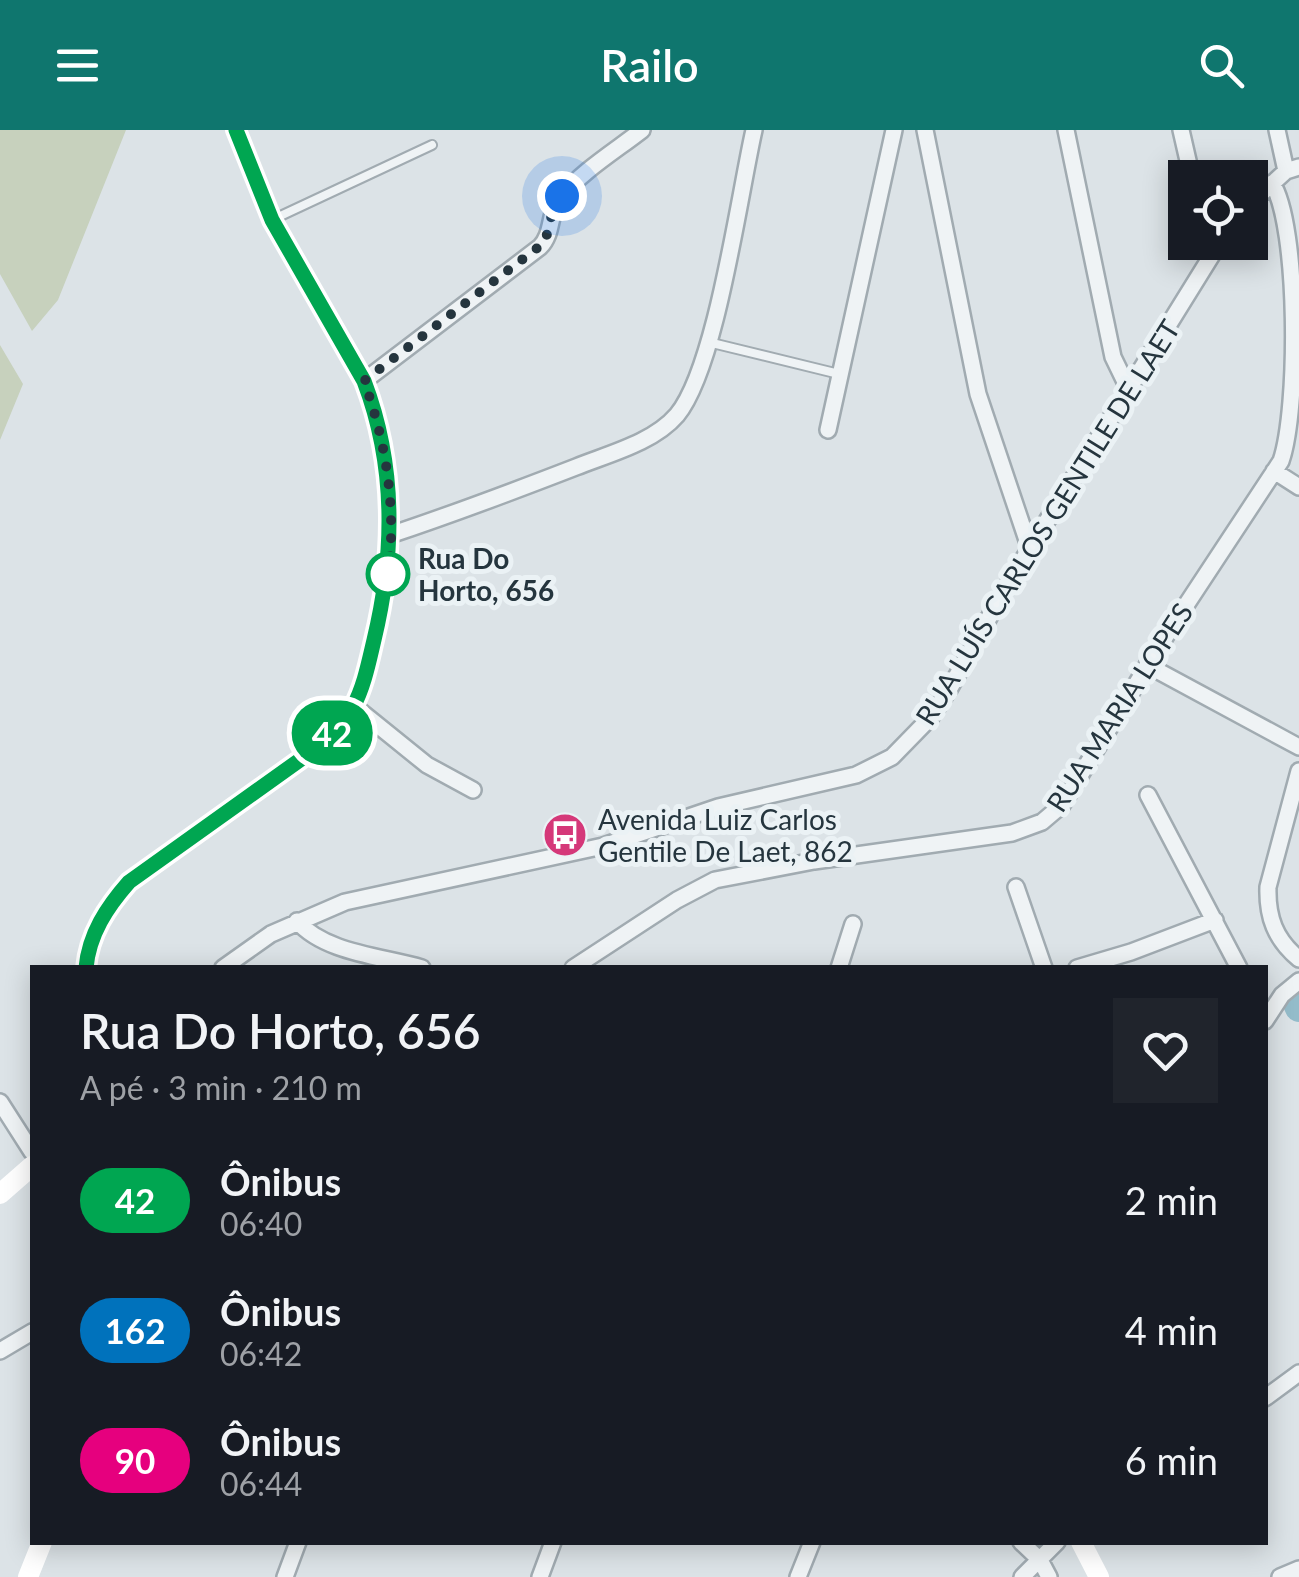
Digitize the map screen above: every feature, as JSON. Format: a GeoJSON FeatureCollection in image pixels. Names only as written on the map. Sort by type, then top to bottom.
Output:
{"type":"FeatureCollection","features":[{"type":"Feature","properties":{"kind":"street"},"geometry":{"type":"LineString","coordinates":[[87,965],[95,930],[111,902],[129,882],[318,747],[337,729],[354,706],[384,600],[390,535],[382,438],[364,381],[272,220],[236,130]]}},
{"type":"Feature","properties":{"kind":"street"},"geometry":{"type":"LineString","coordinates":[[364,381],[540,247],[548,238],[551,216],[562,196],[642,130]]}},
{"type":"Feature","properties":{"kind":"street"},"geometry":{"type":"LineString","coordinates":[[390,535],[626,447],[670,422],[686,402],[708,342],[754,130]]}},
{"type":"Feature","properties":{"kind":"street"},"geometry":{"type":"LineString","coordinates":[[1066,130],[1114,357],[1129,390]]}},
{"type":"Feature","properties":{"kind":"street"},"geometry":{"type":"LineString","coordinates":[[1181,130],[1188,160]]}},
{"type":"Feature","properties":{"kind":"street"},"geometry":{"type":"LineString","coordinates":[[1268,187],[1292,169],[1277,130]]}},
{"type":"Feature","properties":{"kind":"street"},"geometry":{"type":"LineString","coordinates":[[828,430],[893,136],[915,140],[927,137],[978,394],[1030,548]]}},
{"type":"Feature","properties":{"kind":"street","name":"RUA MARIA LOPES"},"geometry":{"type":"LineString","coordinates":[[578,965],[715,880],[1028,829],[1062,805],[1147,665],[1274,471],[1291,432],[1298,354],[1286,208],[1272,183]]}},
{"type":"Feature","properties":{"kind":"street","name":"RUA LUÍS CARLOS GENTILE DE LAET"},"geometry":{"type":"LineString","coordinates":[[227,965],[297,920],[345,902],[603,846],[718,807],[873,769],[910,742],[931,718],[1030,548],[1208,260]]}},
{"type":"Feature","properties":{"kind":"street"},"geometry":{"type":"LineString","coordinates":[[1274,471],[1299,487]]}},
{"type":"Feature","properties":{"kind":"street"},"geometry":{"type":"LineString","coordinates":[[1147,665],[1299,747]]}},
{"type":"Feature","properties":{"kind":"street"},"geometry":{"type":"LineString","coordinates":[[354,706],[427,765],[473,790]]}},
{"type":"Feature","properties":{"kind":"street"},"geometry":{"type":"LineString","coordinates":[[1299,771],[1268,887],[1268,904],[1282,943],[1299,959]]}},
{"type":"Feature","properties":{"kind":"street"},"geometry":{"type":"LineString","coordinates":[[1148,795],[1237,965]]}},
{"type":"Feature","properties":{"kind":"street"},"geometry":{"type":"LineString","coordinates":[[1016,888],[1043,965]]}},
{"type":"Feature","properties":{"kind":"street"},"geometry":{"type":"LineString","coordinates":[[297,920],[324,942],[411,965]]}},
{"type":"Feature","properties":{"kind":"street"},"geometry":{"type":"LineString","coordinates":[[1088,965],[1214,920]]}},
{"type":"Feature","properties":{"kind":"street"},"geometry":{"type":"LineString","coordinates":[[840,965],[852,924]]}},
{"type":"Feature","properties":{"kind":"street"},"geometry":{"type":"LineString","coordinates":[[1268,1013],[1282,994],[1299,981]]}},
{"type":"Feature","properties":{"kind":"street"},"geometry":{"type":"LineString","coordinates":[[0,1102],[30,1149]]}},
{"type":"Feature","properties":{"kind":"street"},"geometry":{"type":"LineString","coordinates":[[0,1194],[30,1168]]}},
{"type":"Feature","properties":{"kind":"street"},"geometry":{"type":"LineString","coordinates":[[0,1351],[30,1333]]}},
{"type":"Feature","properties":{"kind":"street"},"geometry":{"type":"LineString","coordinates":[[1268,1396],[1299,1374]]}},
{"type":"Feature","properties":{"kind":"street"},"geometry":{"type":"LineString","coordinates":[[28,1577],[41,1545]]}},
{"type":"Feature","properties":{"kind":"street"},"geometry":{"type":"LineString","coordinates":[[285,1577],[297,1545]]}},
{"type":"Feature","properties":{"kind":"street"},"geometry":{"type":"LineString","coordinates":[[540,1577],[552,1545]]}},
{"type":"Feature","properties":{"kind":"street"},"geometry":{"type":"LineString","coordinates":[[798,1577],[811,1545]]}},
{"type":"Feature","properties":{"kind":"street"},"geometry":{"type":"LineString","coordinates":[[1025,1545],[1049,1577]]}},
{"type":"Feature","properties":{"kind":"street"},"geometry":{"type":"LineString","coordinates":[[1022,1577],[1054,1545]]}},
{"type":"Feature","properties":{"kind":"street"},"geometry":{"type":"LineString","coordinates":[[1083,1545],[1099,1577]]}},
{"type":"Feature","properties":{"kind":"street"},"geometry":{"type":"LineString","coordinates":[[1280,1577],[1299,1569]]}},
{"type":"Feature","properties":{"kind":"lane"},"geometry":{"type":"LineString","coordinates":[[272,220],[432,144]]}},
{"type":"Feature","properties":{"kind":"lane"},"geometry":{"type":"LineString","coordinates":[[708,342],[839,374]]}},
{"type":"Feature","properties":{"kind":"green space"},"geometry":{"type":"Polygon","coordinates":[[[0,130],[126,130],[58,300],[32,331],[0,274],[0,130]]]}},
{"type":"Feature","properties":{"kind":"green space"},"geometry":{"type":"Polygon","coordinates":[[[0,345],[23,384],[0,440],[0,345]]]}},
{"type":"Feature","properties":{"kind":"waterway"},"geometry":{"type":"LineString","coordinates":[[1295,999],[1299,1008]]}},
{"type":"Feature","properties":{"kind":"bus line","name":"42"},"geometry":{"type":"LineString","coordinates":[[86,965],[95,930],[111,902],[129,882],[318,747],[337,729],[354,706],[384,600],[389,569],[388,496],[382,438],[374,409],[364,381],[272,220],[236,130]]}},
{"type":"Feature","properties":{"kind":"place","name":"Rua Do Horto, 656"},"geometry":{"type":"Point","coordinates":[388,574]}},
{"type":"Feature","properties":{"kind":"place","name":"Avenida Luiz Carlos Gentile De Laet, 862"},"geometry":{"type":"Point","coordinates":[565,835]}},
{"type":"Feature","properties":{"kind":"route"},"geometry":{"type":"LineString","coordinates":[[388,574],[386,466],[382,438],[364,381],[545,242],[554,206],[562,196]]}}]}
